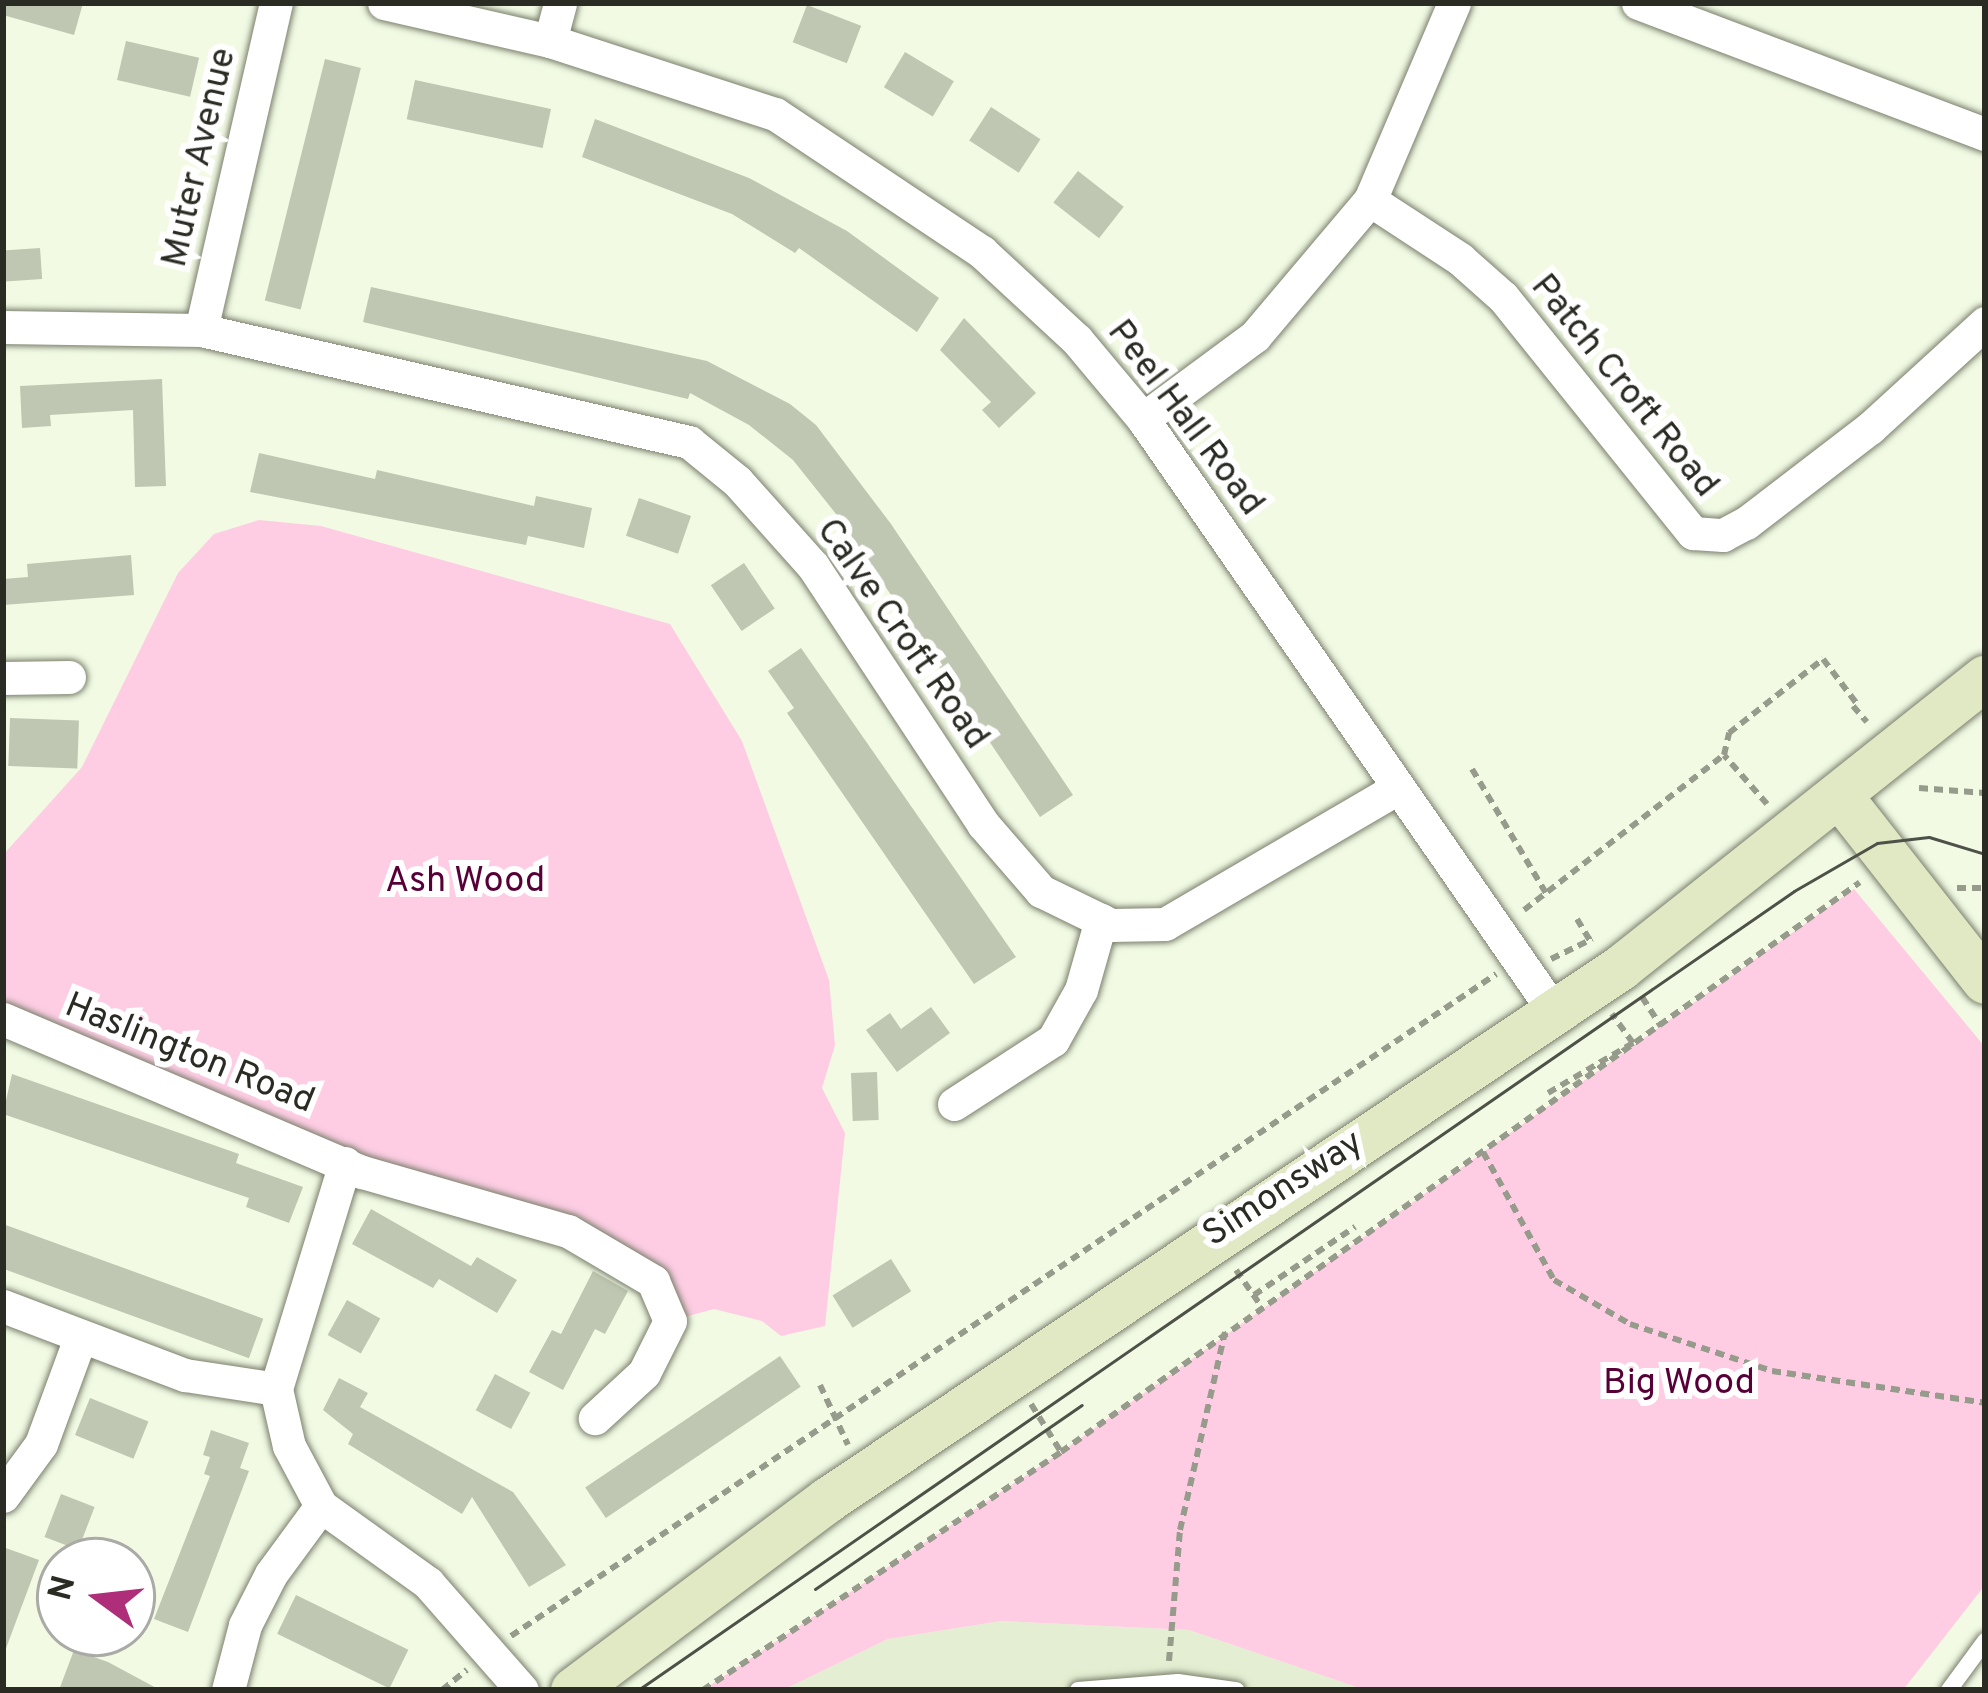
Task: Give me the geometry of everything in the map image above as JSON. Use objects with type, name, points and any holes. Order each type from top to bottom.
[{"type":"street","name":"Muter Avenue","points":[[201,330],[276,3]]},
{"type":"street","name":"Peel Hall Road","points":[[384,3],[550,41],[775,114],[982,252],[1077,340],[1144,418],[1555,1012]]},
{"type":"street","points":[[550,41],[560,3]]},
{"type":"street","points":[[1144,418],[1255,336],[1370,200],[1454,3]]},
{"type":"street","points":[[1638,3],[1985,134]]},
{"type":"street","name":"Patch Croft Road","points":[[1370,200],[1460,259],[1503,297],[1693,533],[1724,535],[1746,523],[1870,428],[1985,323]]},
{"type":"street","name":"Calve Croft Road","points":[[3,327],[201,330],[689,442],[737,481],[813,566],[983,824],[1041,891],[1101,920],[1165,924],[1398,788]]},
{"type":"street","points":[[3,678],[69,677]]},
{"type":"street","name":"Simonsway","points":[[573,1690],[863,1475],[1555,1012],[1985,677]]},
{"type":"street","points":[[1839,795],[1985,981]]},
{"type":"street","points":[[954,1104],[1054,1040],[1081,990],[1101,920]]},
{"type":"street","name":"Haslington Road","points":[[3,1019],[345,1163],[568,1231],[653,1281],[670,1322],[644,1373],[595,1418]]},
{"type":"street","points":[[345,1163],[276,1389],[289,1446],[321,1506],[428,1583],[493,1648],[523,1690]]},
{"type":"street","points":[[3,1306],[185,1375],[276,1389]]},
{"type":"street","points":[[3,1496],[41,1444],[80,1338]]},
{"type":"street","points":[[228,1690],[254,1608],[321,1506]]},
{"type":"lane","points":[[1949,1690],[1985,1641]]},
{"type":"lane","points":[[1078,1690],[1168,1683],[1236,1690]]},
{"type":"path","points":[[1524,910],[1724,755],[1729,733],[1823,659],[1869,725]]},
{"type":"path","points":[[1724,755],[1767,804]]},
{"type":"path","points":[[1472,770],[1546,893]]},
{"type":"path","points":[[1919,788],[1985,794]]},
{"type":"path","points":[[709,1688],[1061,1452],[1860,881],[1874,897]]},
{"type":"path","points":[[1963,883],[1985,888]]},
{"type":"path","points":[[442,1690],[493,1648],[1501,971]]},
{"type":"path","points":[[1548,1093],[1633,1043],[1608,1008]]},
{"type":"path","points":[[1483,1152],[1554,1280],[1630,1324],[1772,1371],[1985,1403]]},
{"type":"path","points":[[1254,1295],[1355,1227]]},
{"type":"path","points":[[1246,1284],[1261,1306]]},
{"type":"path","points":[[1168,1683],[1180,1530],[1226,1331]]},
{"type":"path","points":[[1011,1377],[1061,1452]]},
{"type":"path","points":[[820,1385],[863,1475]]},
{"type":"shaded area","points":[[1001,1621],[1189,1630],[1365,1690],[783,1690],[888,1639]]},
{"type":"green space","name":"Ash Wood","points":[[259,520],[321,526],[670,624],[742,741],[829,980],[835,1045],[822,1088],[845,1133],[825,1326],[781,1336],[762,1321],[714,1309],[670,1321],[653,1281],[3,1019],[3,855],[82,767],[178,573],[214,534]]},
{"type":"green space","name":"Big Wood","points":[[1854,889],[1985,1047],[1985,1585],[1903,1690],[1365,1690],[1189,1630],[1001,1621],[888,1639],[783,1690],[703,1690],[1061,1452]]},
{"type":"building","points":[[3,3],[83,3],[74,35],[3,15]]},
{"type":"building","points":[[807,5],[861,26],[847,63],[793,42]]},
{"type":"building","points":[[126,41],[199,58],[190,97],[117,80]]},
{"type":"building","points":[[905,52],[954,81],[933,117],[884,87]]},
{"type":"building","points":[[325,59],[361,68],[301,310],[265,301]]},
{"type":"building","points":[[415,80],[551,109],[543,148],[407,119]]},
{"type":"building","points":[[991,107],[1040,139],[1019,173],[969,141]]},
{"type":"building","points":[[595,119],[749,178],[847,231],[939,298],[917,332],[799,248],[795,253],[732,214],[582,157]]},
{"type":"building","points":[[1078,171],[1124,207],[1099,238],[1053,203]]},
{"type":"building","points":[[40,248],[42,279],[5,282],[3,251]]},
{"type":"building","points":[[371,287],[707,361],[790,404],[816,425],[891,524],[1073,795],[1040,817],[840,519],[793,460],[749,425],[690,393],[688,399],[363,322]]},
{"type":"building","points":[[964,318],[1036,393],[999,428],[982,410],[991,402],[940,350]]},
{"type":"building","points":[[162,379],[166,486],[135,487],[133,410],[50,415],[51,426],[22,428],[20,386]]},
{"type":"building","points":[[259,453],[375,479],[377,470],[534,506],[536,496],[592,508],[584,548],[528,536],[526,545],[250,492]]},
{"type":"building","points":[[639,498],[691,516],[678,554],[626,536]]},
{"type":"building","points":[[131,555],[134,595],[3,605],[3,579],[28,577],[27,564]]},
{"type":"building","points":[[744,563],[775,609],[742,631],[711,585]]},
{"type":"building","points":[[801,648],[1016,957],[974,984],[787,713],[794,708],[768,671]]},
{"type":"building","points":[[10,718],[79,720],[77,768],[8,766]]},
{"type":"building","points":[[931,1007],[950,1033],[897,1072],[866,1030],[890,1013],[901,1029]]},
{"type":"building","points":[[877,1072],[879,1120],[853,1121],[851,1073]]},
{"type":"building","points":[[12,1074],[239,1154],[236,1163],[303,1187],[289,1223],[246,1207],[249,1198],[3,1114]]},
{"type":"building","points":[[371,1209],[471,1266],[477,1257],[517,1280],[497,1313],[439,1279],[433,1288],[352,1244]]},
{"type":"building","points":[[3,1224],[263,1319],[249,1358],[3,1269]]},
{"type":"building","points":[[891,1259],[911,1291],[853,1328],[832,1296]]},
{"type":"building","points":[[593,1271],[628,1291],[605,1334],[595,1329],[563,1390],[529,1372],[552,1330],[561,1334]]},
{"type":"building","points":[[347,1300],[380,1318],[361,1353],[328,1335]]},
{"type":"building","points":[[780,1356],[801,1387],[606,1518],[585,1487]]},
{"type":"building","points":[[495,1374],[530,1393],[511,1429],[476,1410]]},
{"type":"building","points":[[339,1378],[368,1393],[360,1407],[513,1492],[566,1565],[529,1587],[472,1497],[462,1514],[348,1444],[353,1434],[323,1410]]},
{"type":"building","points":[[90,1398],[148,1422],[133,1459],[75,1435]]},
{"type":"building","points":[[211,1430],[249,1443],[240,1468],[249,1471],[188,1632],[156,1620],[156,1614],[210,1476],[204,1474],[210,1457],[203,1455]]},
{"type":"building","points":[[61,1494],[95,1507],[83,1537],[45,1537]]},
{"type":"building","points":[[3,1547],[36,1559],[36,1568],[3,1650]]},
{"type":"building","points":[[296,1595],[408,1650],[389,1688],[277,1634]]},
{"type":"building","points":[[71,1657],[94,1657],[160,1690],[59,1690]]},
{"type":"tram line","points":[[638,1690],[1794,891],[1877,843],[1929,837],[1985,854]]},
{"type":"tram line","points":[[815,1589],[1082,1405]]}]
